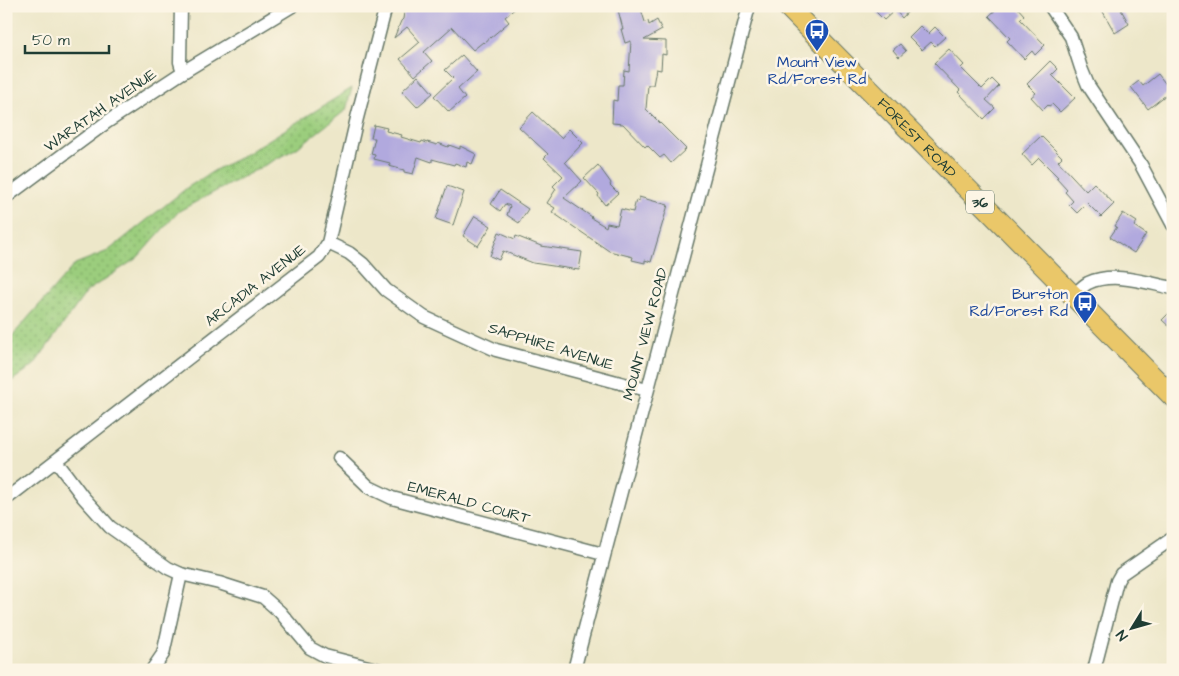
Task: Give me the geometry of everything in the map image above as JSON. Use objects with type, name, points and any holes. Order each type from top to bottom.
[{"type":"main road","name":"FOREST ROAD","points":[[787,6],[1173,398]]},
{"type":"street","points":[[181,6],[180,62],[183,72]]},
{"type":"street","name":"WARATAH AVENUE","points":[[6,197],[107,122],[183,72],[292,6]]},
{"type":"street","name":"ARCADIA AVENUE","points":[[6,499],[318,257],[328,243],[386,6]]},
{"type":"street","name":"MOUNT VIEW ROAD","points":[[574,670],[603,554],[749,6]]},
{"type":"street","points":[[1050,6],[1071,37],[1081,68],[1093,92],[1140,163],[1173,224]]},
{"type":"street","name":"SAPPHIRE AVENUE","points":[[328,243],[349,253],[363,264],[386,290],[424,317],[496,350],[647,390]]},
{"type":"street","points":[[1073,296],[1088,284],[1106,278],[1173,288]]},
{"type":"street","name":"EMERALD COURT","points":[[339,458],[369,487],[392,498],[603,554]]},
{"type":"street","points":[[56,460],[110,527],[168,568],[182,574],[263,597],[280,612],[310,648],[324,656],[380,670]]},
{"type":"street","points":[[1094,670],[1121,574],[1173,538]]},
{"type":"street","points":[[152,670],[162,654],[182,574]]},
{"type":"green space","points":[[352,88],[346,110],[297,148],[179,211],[137,258],[87,291],[34,365],[6,385],[6,343],[75,264],[108,251],[188,187],[241,157]]},
{"type":"building","points":[[405,6],[518,6],[505,17],[509,22],[473,50],[452,27],[424,52],[432,61],[415,76],[400,59],[420,42],[407,27],[394,38],[403,19]]},
{"type":"building","points":[[617,6],[640,6],[645,22],[648,21],[649,25],[657,20],[662,30],[644,40],[666,41],[666,55],[662,54],[661,70],[656,69],[653,85],[648,85],[646,109],[686,149],[671,163],[664,155],[660,158],[647,145],[645,147],[623,124],[612,123],[613,100],[617,101],[618,85],[623,85],[624,70],[629,71],[631,41],[625,43]]},
{"type":"building","points":[[883,6],[913,6],[902,18],[895,10],[884,20],[876,12]]},
{"type":"building","points":[[1000,6],[1016,6],[1024,15],[1020,19],[1045,45],[1035,55],[1032,51],[1024,59],[1007,41],[1010,38],[989,16]]},
{"type":"building","points":[[1108,6],[1119,6],[1129,24],[1115,33],[1102,10]]},
{"type":"building","points":[[920,26],[928,34],[935,27],[945,37],[935,46],[931,42],[922,50],[909,37]]},
{"type":"building","points":[[900,44],[906,51],[899,57],[893,50]]},
{"type":"building","points":[[949,49],[964,65],[961,68],[982,89],[992,79],[999,86],[986,100],[995,108],[984,119],[934,63]]},
{"type":"building","points":[[462,55],[477,72],[458,89],[465,98],[449,112],[434,96],[453,78],[445,70]]},
{"type":"building","points":[[1050,61],[1058,69],[1052,75],[1075,98],[1060,112],[1052,104],[1043,110],[1031,97],[1036,93],[1027,84]]},
{"type":"building","points":[[1158,74],[1171,91],[1148,109],[1131,87],[1139,81],[1143,86]]},
{"type":"building","points":[[418,76],[433,93],[417,107],[402,91]]},
{"type":"building","points":[[533,112],[561,138],[569,129],[583,143],[565,162],[582,181],[564,198],[591,218],[606,227],[607,223],[617,225],[621,209],[633,212],[636,200],[639,201],[639,197],[668,205],[651,262],[645,260],[645,263],[632,260],[633,257],[609,251],[552,212],[555,208],[547,203],[556,189],[553,186],[563,176],[544,158],[548,154],[519,127]]},
{"type":"building","points":[[374,125],[387,128],[386,131],[421,143],[422,141],[437,145],[438,143],[460,149],[460,146],[476,154],[472,164],[467,162],[466,167],[432,159],[432,162],[418,157],[413,174],[404,172],[404,170],[389,166],[390,163],[374,159],[375,155],[371,154],[375,138],[371,138]]},
{"type":"building","points":[[1041,136],[1062,157],[1058,161],[1086,191],[1094,183],[1114,204],[1101,217],[1087,203],[1077,213],[1069,205],[1073,201],[1065,192],[1067,190],[1056,178],[1058,177],[1039,158],[1032,165],[1022,154]]},
{"type":"building","points":[[598,165],[611,183],[610,185],[618,193],[605,205],[598,196],[599,194],[584,178]]},
{"type":"building","points":[[447,186],[464,192],[453,225],[436,219]]},
{"type":"building","points":[[500,190],[528,209],[519,223],[507,215],[510,206],[505,204],[500,211],[491,204]]},
{"type":"building","points":[[1123,213],[1137,222],[1134,226],[1146,234],[1134,253],[1110,237]]},
{"type":"building","points":[[475,216],[491,226],[478,246],[463,236]]},
{"type":"building","points":[[499,232],[515,239],[516,236],[541,246],[582,252],[579,270],[533,263],[503,251],[499,260],[490,256]]},
{"type":"building","points":[[1173,309],[1173,330],[1162,320]]},
{"type":"place","name":"Mount View Rd/Forest Rd","points":[[817,52]]},
{"type":"place","name":"Burston Rd/Forest Rd","points":[[1085,324]]}]
